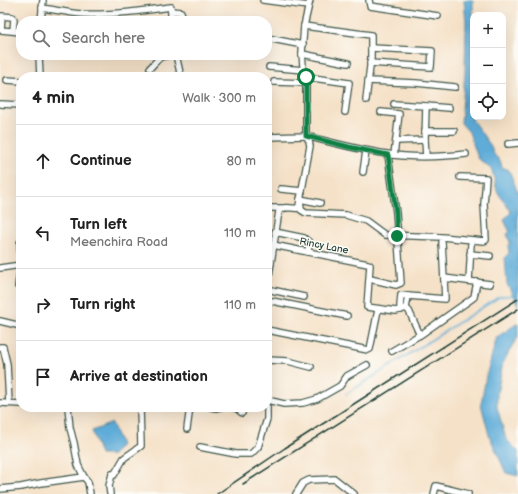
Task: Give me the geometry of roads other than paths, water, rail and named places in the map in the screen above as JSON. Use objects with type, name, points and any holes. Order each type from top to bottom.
[{"type":"street","points":[[42,16],[43,0]]},
{"type":"street","points":[[263,0],[308,6]]},
{"type":"street","points":[[272,208],[298,208],[302,191],[310,146],[306,136],[306,80],[302,54],[304,26],[310,0]]},
{"type":"street","points":[[369,0],[370,6],[438,16]]},
{"type":"street","points":[[42,8],[82,14],[97,14],[141,11],[170,7],[171,16]]},
{"type":"street","points":[[171,12],[181,12],[182,16]]},
{"type":"street","points":[[304,26],[371,35],[366,100]]},
{"type":"street","points":[[272,39],[303,45]]},
{"type":"street","points":[[370,63],[431,67],[432,51],[371,48]]},
{"type":"street","points":[[302,54],[348,63]]},
{"type":"street","points":[[39,60],[40,72]]},
{"type":"street","points":[[150,68],[157,60]]},
{"type":"street","points":[[177,60],[180,72]]},
{"type":"street","points":[[269,67],[304,70]]},
{"type":"street","points":[[7,80],[16,81]]},
{"type":"street","points":[[274,82],[306,80],[349,83],[345,112]]},
{"type":"street","points":[[368,81],[455,87]]},
{"type":"street","points":[[0,104],[16,104]]},
{"type":"street","points":[[394,104],[449,108]]},
{"type":"street","points":[[426,106],[426,156]]},
{"type":"street","points":[[381,112],[399,114],[396,141],[391,155],[401,283],[396,285],[370,279],[367,307],[378,310],[396,311],[404,309],[409,311],[420,336]]},
{"type":"street","points":[[425,131],[454,131]]},
{"type":"street","points":[[272,137],[306,136],[366,151],[391,155],[426,156],[466,154]]},
{"type":"street","points":[[396,141],[425,140]]},
{"type":"street","points":[[508,144],[518,143]]},
{"type":"street","points":[[363,172],[366,151]]},
{"type":"street","points":[[300,199],[301,210],[306,213],[346,215],[366,221],[385,236],[442,237],[484,241],[486,240],[484,204],[486,178],[460,177]]},
{"type":"street","points":[[281,189],[302,191]]},
{"type":"street","points":[[300,199],[320,203]]},
{"type":"street","points":[[272,249],[279,211],[282,208]]},
{"type":"street","points":[[275,232],[304,238],[309,242],[308,252]]},
{"type":"street","points":[[404,309],[408,296],[445,299],[442,242]]},
{"type":"street","points":[[469,281],[471,244]]},
{"type":"street","name":"Rincy Lane","points":[[273,245],[370,265],[370,279]]},
{"type":"street","points":[[470,254],[490,256]]},
{"type":"street","points":[[0,268],[16,266]]},
{"type":"street","points":[[444,278],[490,284]]},
{"type":"street","points":[[392,352],[420,336],[470,300],[474,296],[477,282]]},
{"type":"street","points":[[272,289],[304,297]]},
{"type":"street","points":[[272,301],[348,316]]},
{"type":"street","points":[[272,331],[368,350],[370,349],[378,310]]},
{"type":"street","points":[[0,321],[16,325]]},
{"type":"street","points":[[0,347],[4,347],[7,364],[9,403]]},
{"type":"street","points":[[272,360],[288,361],[311,367]]},
{"type":"street","points":[[272,401],[284,404],[303,403],[317,399],[340,386],[347,376],[367,365]]},
{"type":"street","points":[[0,403],[16,404]]},
{"type":"street","points":[[68,412],[70,428],[78,465],[88,482],[90,494]]},
{"type":"street","points":[[110,494],[109,486],[113,474],[124,458],[141,446],[140,412]]},
{"type":"street","points":[[187,429],[189,412]]},
{"type":"street","points":[[200,447],[236,454],[251,454],[258,447],[267,420],[267,412]]},
{"type":"street","points":[[0,489],[84,477]]},
{"type":"street","points":[[296,494],[303,483],[309,480],[336,479],[354,494]]},
{"type":"street","points":[[434,494],[436,486],[468,494]]},
{"type":"water","points":[[464,0],[473,0],[473,12],[470,12],[470,120],[473,120],[491,146],[493,153],[500,160],[502,167],[509,170],[518,193],[518,305],[507,284],[505,257],[509,253],[508,246],[510,243],[507,234],[510,232],[504,220],[511,212],[497,191],[492,170],[478,158],[469,132],[461,123],[465,72],[466,22]]},
{"type":"water","points":[[518,323],[518,337],[503,363],[497,393],[497,407],[506,439],[518,451],[518,476],[506,473],[489,435],[481,404],[486,376],[497,337]]},
{"type":"water","points":[[112,423],[121,445],[113,455],[100,455],[92,431]]},
{"type":"waterway","points":[[346,394],[499,297],[513,295]]},
{"type":"railway","points":[[217,494],[285,448],[518,299]]},
{"type":"railway","points":[[243,484],[518,309]]}]
